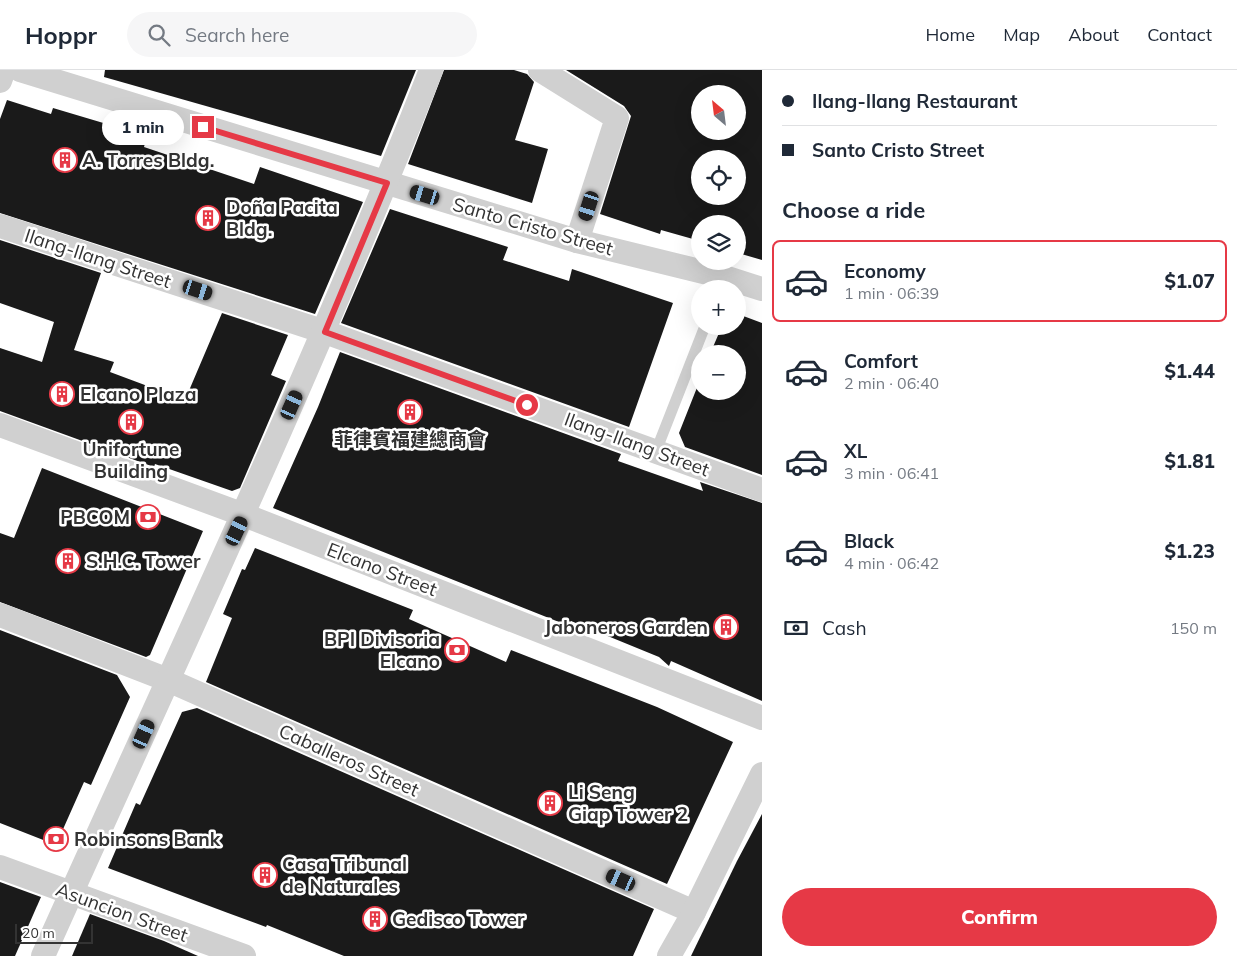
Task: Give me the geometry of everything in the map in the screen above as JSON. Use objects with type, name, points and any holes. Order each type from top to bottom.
[{"type":"street","points":[[0,81],[4,70]]},
{"type":"street","name":"Santo Cristo Street","points":[[20,70],[577,241],[712,280]]},
{"type":"street","points":[[42,956],[244,515],[325,332],[387,183],[431,70]]},
{"type":"street","points":[[540,70],[617,118],[577,241]]},
{"type":"street","name":"Ilang-Ilang Street","points":[[0,226],[325,332],[762,490]]},
{"type":"street","name":"Santo Cristo Street","points":[[746,287],[762,289]]},
{"type":"street","name":"Elcano Street","points":[[0,425],[244,515],[762,718]]},
{"type":"street","name":"Caballeros Street","points":[[0,615],[168,680],[694,912]]},
{"type":"street","points":[[669,956],[694,912],[762,774]]},
{"type":"street","name":"Asuncion Street","points":[[0,867],[244,956]]},
{"type":"lane","points":[[656,451],[701,335]]},
{"type":"building","points":[[105,70],[416,70],[381,156],[104,77]]},
{"type":"building","points":[[444,70],[514,70],[527,74],[534,82],[515,140],[548,149],[532,203],[408,164]]},
{"type":"building","points":[[566,70],[762,70],[762,260],[746,255],[746,215],[691,215],[691,238],[661,230],[660,234],[600,214],[631,116],[624,106]]},
{"type":"building","points":[[7,100],[51,114],[53,108],[147,136],[144,147],[254,184],[260,167],[363,202],[315,314],[0,213],[0,119]]},
{"type":"building","points":[[390,209],[508,247],[503,260],[569,281],[572,269],[673,303],[629,427],[341,323]]},
{"type":"building","points":[[0,240],[101,273],[74,350],[114,362],[110,372],[185,400],[222,313],[288,335],[271,375],[286,381],[240,488],[232,491],[155,464],[154,467],[0,411],[0,348],[42,362],[54,322],[0,303]]},
{"type":"building","points":[[746,317],[762,323],[762,475],[685,447],[679,433],[692,400],[746,400],[746,345],[714,345],[718,335],[746,335]]},
{"type":"building","points":[[340,352],[621,454],[618,461],[703,491],[700,482],[762,503],[762,701],[671,661],[669,666],[659,657],[571,621],[569,626],[273,508]]},
{"type":"building","name":"S.H.C. Tower","points":[[42,468],[203,531],[150,655],[146,657],[0,602],[0,533],[14,538]]},
{"type":"building","points":[[255,548],[413,610],[409,619],[506,662],[511,650],[657,707],[733,742],[667,884],[206,682],[232,618],[223,614],[242,569],[245,570]]},
{"type":"building","points":[[0,630],[117,675],[130,697],[91,785],[84,782],[56,845],[0,823]]},
{"type":"building","points":[[197,708],[654,909],[633,956],[344,956],[267,925],[266,927],[108,868],[136,803],[140,805],[182,712]]},
{"type":"building","points":[[762,814],[762,956],[691,956],[737,861]]},
{"type":"building","points":[[0,882],[41,897],[15,956],[0,956]]},
{"type":"building","points":[[90,914],[164,941],[198,956],[72,956]]},
{"type":"place","name":"A. Torres Bldg.","points":[[65,160]]},
{"type":"place","name":"Doña Pacita Bldg.","points":[[208,218]]},
{"type":"place","name":"Elcano Plaza","points":[[62,394]]},
{"type":"place","name":"菲律賓福建總商會","points":[[410,412]]},
{"type":"place","name":"Unifortune Building","points":[[131,422]]},
{"type":"place","name":"PBCOM","points":[[148,517]]},
{"type":"place","name":"S.H.C. Tower","points":[[68,561]]},
{"type":"place","name":"Jaboneros Garden","points":[[726,627]]},
{"type":"place","name":"BPI Divisoria Elcano","points":[[457,650]]},
{"type":"place","name":"Li Seng Giap Tower 2","points":[[550,803]]},
{"type":"place","name":"Robinsons Bank","points":[[56,839]]},
{"type":"place","name":"Casa Tribunal de Naturales","points":[[265,875]]},
{"type":"place","name":"Gedisco Tower","points":[[375,919]]},
{"type":"route","points":[[203,127],[387,183],[325,332],[527,405]]}]
